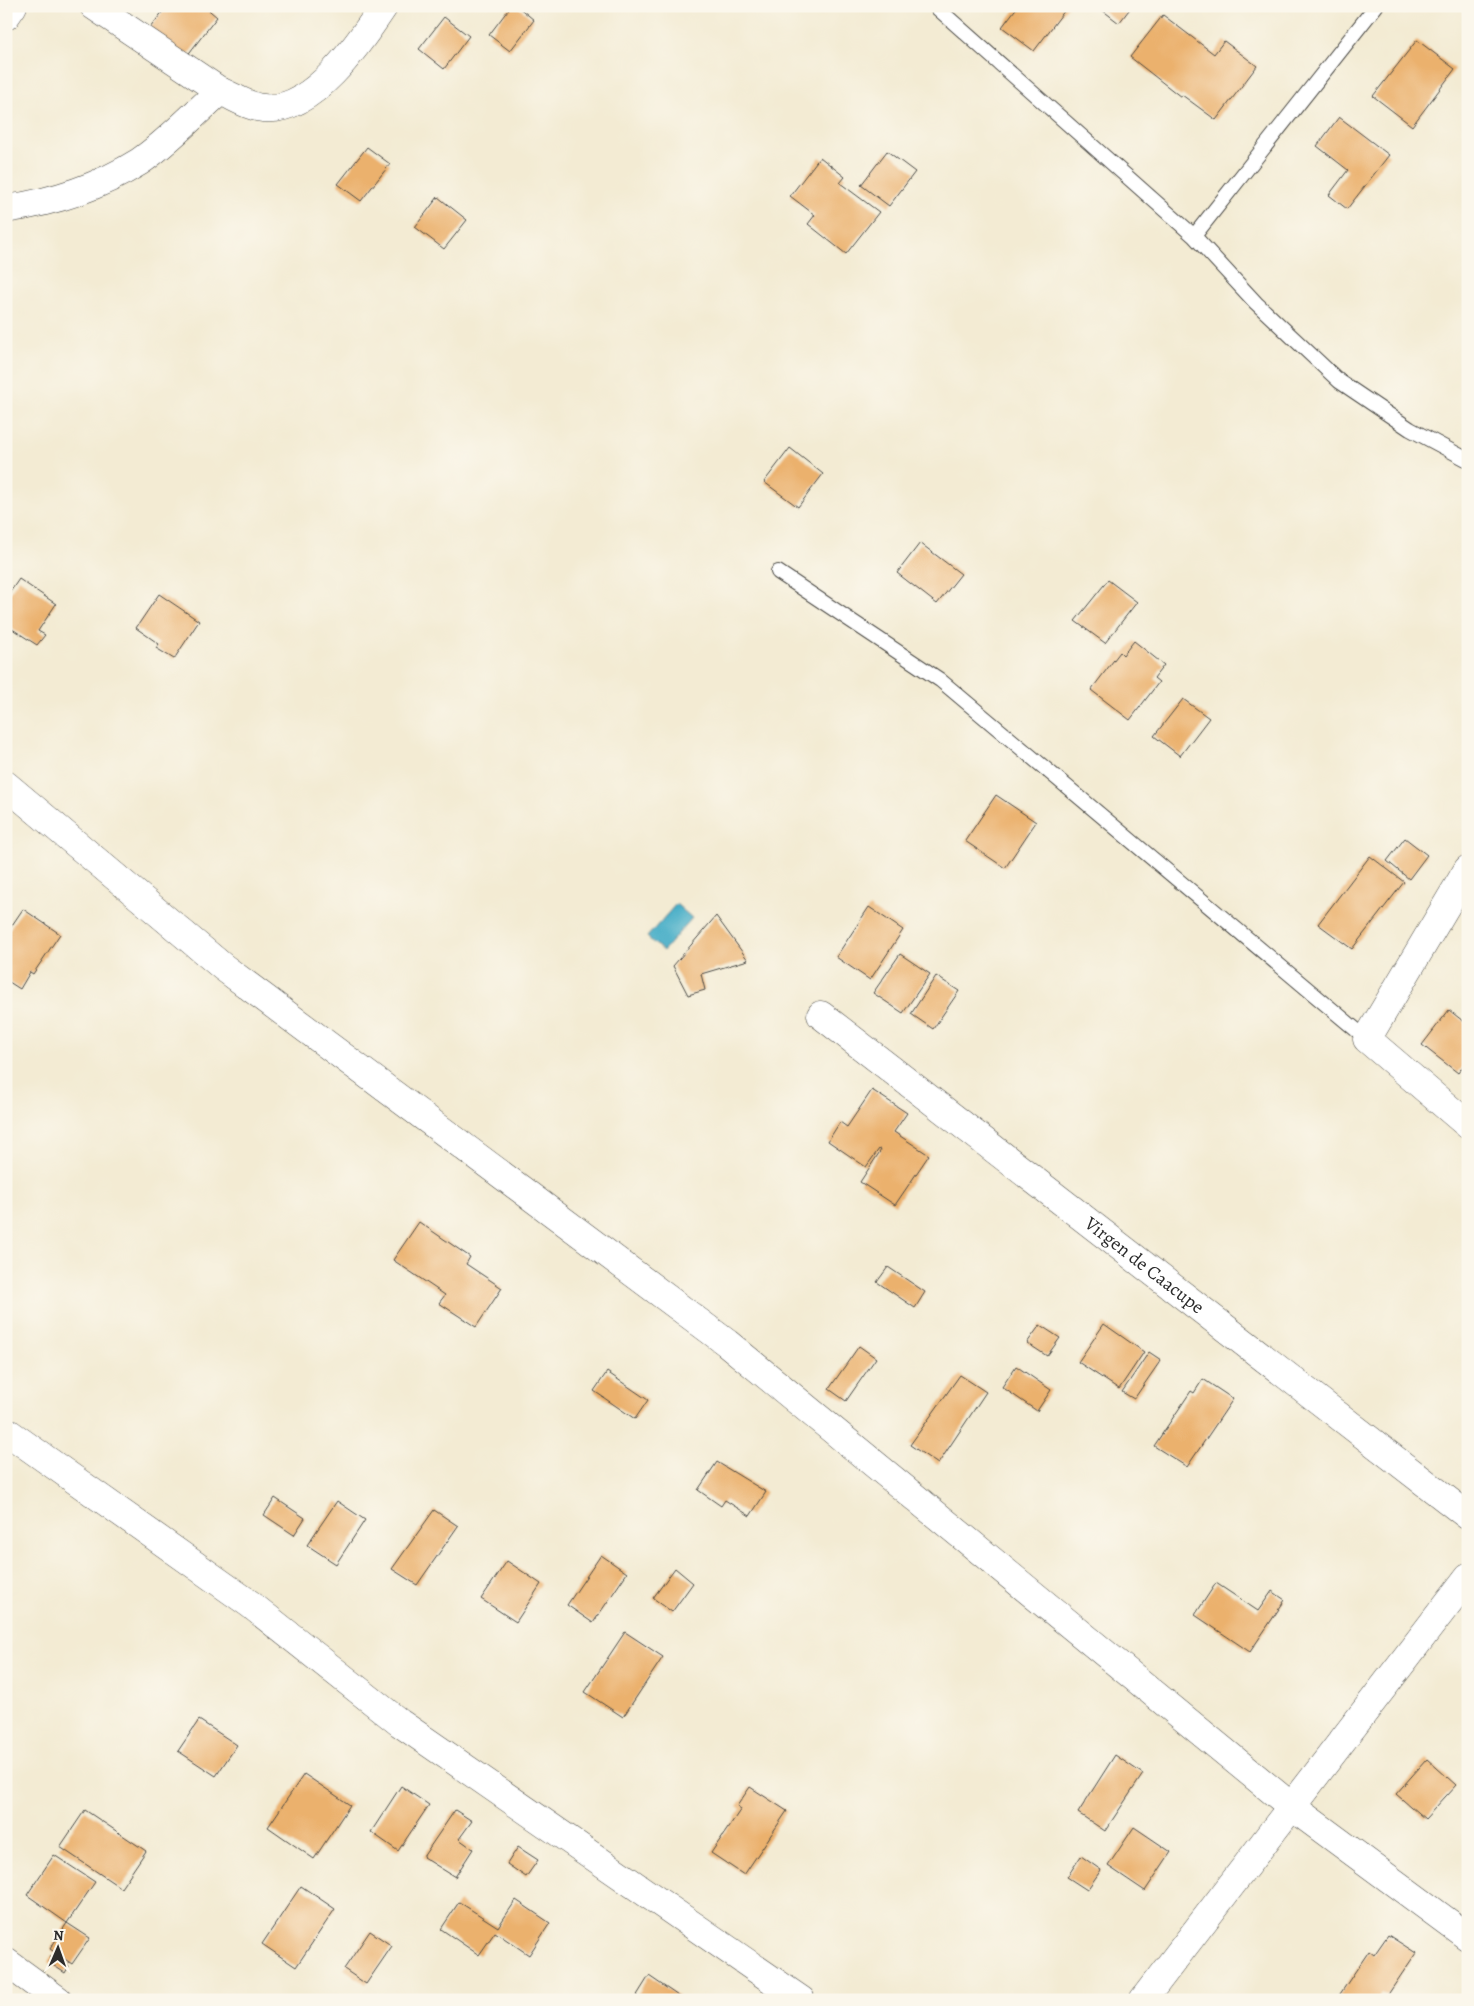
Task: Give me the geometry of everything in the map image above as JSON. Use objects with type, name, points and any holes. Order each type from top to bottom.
[{"type":"street","points":[[6,16],[13,6]]},
{"type":"street","points":[[94,6],[220,91],[261,108],[279,108],[296,102],[312,91],[344,60],[384,6]]},
{"type":"street","points":[[6,209],[80,191],[111,178],[141,161],[220,91]]},
{"type":"street","points":[[6,785],[223,967],[727,1343],[1292,1806],[1468,1937]]},
{"type":"street","points":[[1468,869],[1367,1039],[1468,1125]]},
{"type":"street","name":"Virgen de Caacupe","points":[[821,1015],[1464,1504]]},
{"type":"street","points":[[6,1431],[250,1604],[400,1723],[801,2000]]},
{"type":"street","points":[[1143,2000],[1468,1577]]},
{"type":"street","points":[[6,1962],[58,2000]]},
{"type":"lane","points":[[935,6],[1194,236],[1256,303],[1339,381],[1410,429],[1468,460]]},
{"type":"lane","points":[[1194,236],[1376,6]]},
{"type":"lane","points":[[778,572],[940,680],[1367,1039]]},
{"type":"water","points":[[676,904],[692,918],[663,951],[647,937]]},
{"type":"building","points":[[167,6],[204,6],[217,17],[183,61],[146,33]]},
{"type":"building","points":[[511,6],[517,6],[534,20],[510,51],[489,35]]},
{"type":"building","points":[[1018,6],[1068,6],[1034,51],[1002,27]]},
{"type":"building","points":[[1097,6],[1132,6],[1119,23]]},
{"type":"building","points":[[1163,15],[1214,54],[1224,41],[1257,66],[1216,120],[1182,95],[1181,97],[1130,57]]},
{"type":"building","points":[[444,17],[469,36],[444,69],[419,49]]},
{"type":"building","points":[[1417,40],[1455,69],[1412,126],[1373,96]]},
{"type":"building","points":[[1339,117],[1389,155],[1347,209],[1329,195],[1348,170],[1317,146]]},
{"type":"building","points":[[367,147],[390,164],[361,201],[338,184]]},
{"type":"building","points":[[887,151],[915,172],[889,206],[861,185]]},
{"type":"building","points":[[820,157],[845,177],[840,183],[879,212],[846,254],[808,224],[815,215],[790,196]]},
{"type":"building","points":[[438,197],[467,220],[444,249],[415,227]]},
{"type":"building","points":[[790,448],[823,474],[798,507],[764,482]]},
{"type":"building","points":[[920,543],[961,574],[937,604],[897,573]]},
{"type":"building","points":[[19,579],[56,604],[38,631],[45,635],[37,645],[6,625],[6,598]]},
{"type":"building","points":[[1108,580],[1137,602],[1105,643],[1075,621]]},
{"type":"building","points":[[159,594],[199,621],[174,659],[156,648],[159,644],[136,628]]},
{"type":"building","points":[[1134,641],[1164,665],[1154,678],[1159,682],[1130,720],[1091,690],[1120,652],[1123,655]]},
{"type":"building","points":[[1183,699],[1209,718],[1180,756],[1154,736]]},
{"type":"building","points":[[996,795],[1036,822],[1005,868],[965,841]]},
{"type":"building","points":[[1405,838],[1427,855],[1409,879],[1387,861]]},
{"type":"building","points":[[1370,856],[1404,882],[1352,949],[1318,924]]},
{"type":"building","points":[[869,907],[903,930],[870,980],[836,957]]},
{"type":"building","points":[[23,909],[60,934],[33,974],[30,972],[20,989],[6,980],[6,934]]},
{"type":"building","points":[[716,916],[748,960],[701,974],[705,990],[688,995],[673,966]]},
{"type":"building","points":[[900,954],[930,974],[903,1013],[873,993]]},
{"type":"building","points":[[936,976],[959,991],[933,1029],[911,1014]]},
{"type":"building","points":[[1449,1010],[1468,1025],[1468,1060],[1458,1073],[1422,1045]]},
{"type":"building","points":[[872,1090],[907,1113],[894,1132],[929,1155],[895,1205],[860,1182],[881,1150],[879,1149],[866,1167],[828,1141],[840,1122],[847,1127]]},
{"type":"building","points":[[419,1222],[470,1257],[466,1264],[502,1288],[476,1327],[439,1303],[445,1295],[393,1260]]},
{"type":"building","points":[[888,1267],[925,1292],[915,1308],[877,1282]]},
{"type":"building","points":[[1104,1324],[1144,1352],[1119,1389],[1078,1362]]},
{"type":"building","points":[[1040,1325],[1060,1338],[1047,1356],[1027,1343]]},
{"type":"building","points":[[859,1346],[876,1358],[846,1401],[829,1389]]},
{"type":"building","points":[[1149,1352],[1161,1360],[1134,1399],[1122,1392]]},
{"type":"building","points":[[1016,1366],[1051,1390],[1037,1411],[1002,1387]]},
{"type":"building","points":[[607,1372],[648,1400],[635,1419],[594,1391]]},
{"type":"building","points":[[960,1375],[986,1392],[938,1464],[910,1445]]},
{"type":"building","points":[[1203,1379],[1233,1399],[1187,1467],[1154,1446],[1191,1391],[1194,1393]]},
{"type":"building","points":[[717,1462],[766,1492],[750,1516],[725,1500],[721,1506],[698,1490]]},
{"type":"building","points":[[275,1498],[305,1518],[294,1535],[264,1515]]},
{"type":"building","points":[[337,1501],[365,1520],[336,1564],[307,1545]]},
{"type":"building","points":[[434,1510],[458,1526],[417,1585],[392,1569]]},
{"type":"building","points":[[601,1555],[627,1573],[593,1623],[567,1605]]},
{"type":"building","points":[[507,1561],[541,1584],[516,1622],[481,1599]]},
{"type":"building","points":[[675,1568],[693,1583],[672,1612],[653,1598]]},
{"type":"building","points":[[1216,1583],[1258,1611],[1272,1591],[1285,1600],[1250,1652],[1195,1615]]},
{"type":"building","points":[[625,1632],[663,1657],[623,1717],[585,1692]]},
{"type":"building","points":[[199,1720],[237,1745],[216,1776],[178,1751]]},
{"type":"building","points":[[1115,1755],[1143,1774],[1105,1831],[1078,1813]]},
{"type":"building","points":[[1427,1759],[1456,1785],[1425,1819],[1396,1794]]},
{"type":"building","points":[[304,1774],[350,1805],[314,1859],[268,1827]]},
{"type":"building","points":[[401,1786],[429,1805],[398,1851],[371,1832]]},
{"type":"building","points":[[750,1787],[787,1811],[744,1875],[711,1853],[741,1809],[737,1806]]},
{"type":"building","points":[[85,1810],[146,1851],[121,1888],[60,1847]]},
{"type":"building","points":[[455,1810],[472,1821],[459,1839],[473,1849],[455,1877],[423,1857]]},
{"type":"building","points":[[1134,1827],[1171,1852],[1145,1891],[1108,1866]]},
{"type":"building","points":[[518,1847],[538,1860],[526,1877],[507,1864]]},
{"type":"building","points":[[54,1855],[95,1882],[67,1923],[27,1895]]},
{"type":"building","points":[[1081,1856],[1101,1870],[1087,1890],[1067,1877]]},
{"type":"building","points":[[301,1886],[335,1909],[296,1967],[262,1944]]},
{"type":"building","points":[[516,1900],[550,1923],[529,1955],[495,1932],[479,1955],[441,1929],[459,1902],[498,1927]]},
{"type":"building","points":[[67,1923],[90,1938],[72,1964],[50,1949]]},
{"type":"building","points":[[370,1931],[392,1946],[366,1984],[344,1969]]},
{"type":"building","points":[[1388,1935],[1416,1953],[1387,1996],[1382,1994],[1378,2000],[1336,2000],[1369,1951],[1374,1955]]},
{"type":"building","points":[[52,1955],[69,1966],[65,1973],[48,1962]]},
{"type":"building","points":[[649,1976],[684,2000],[634,2000]]}]
